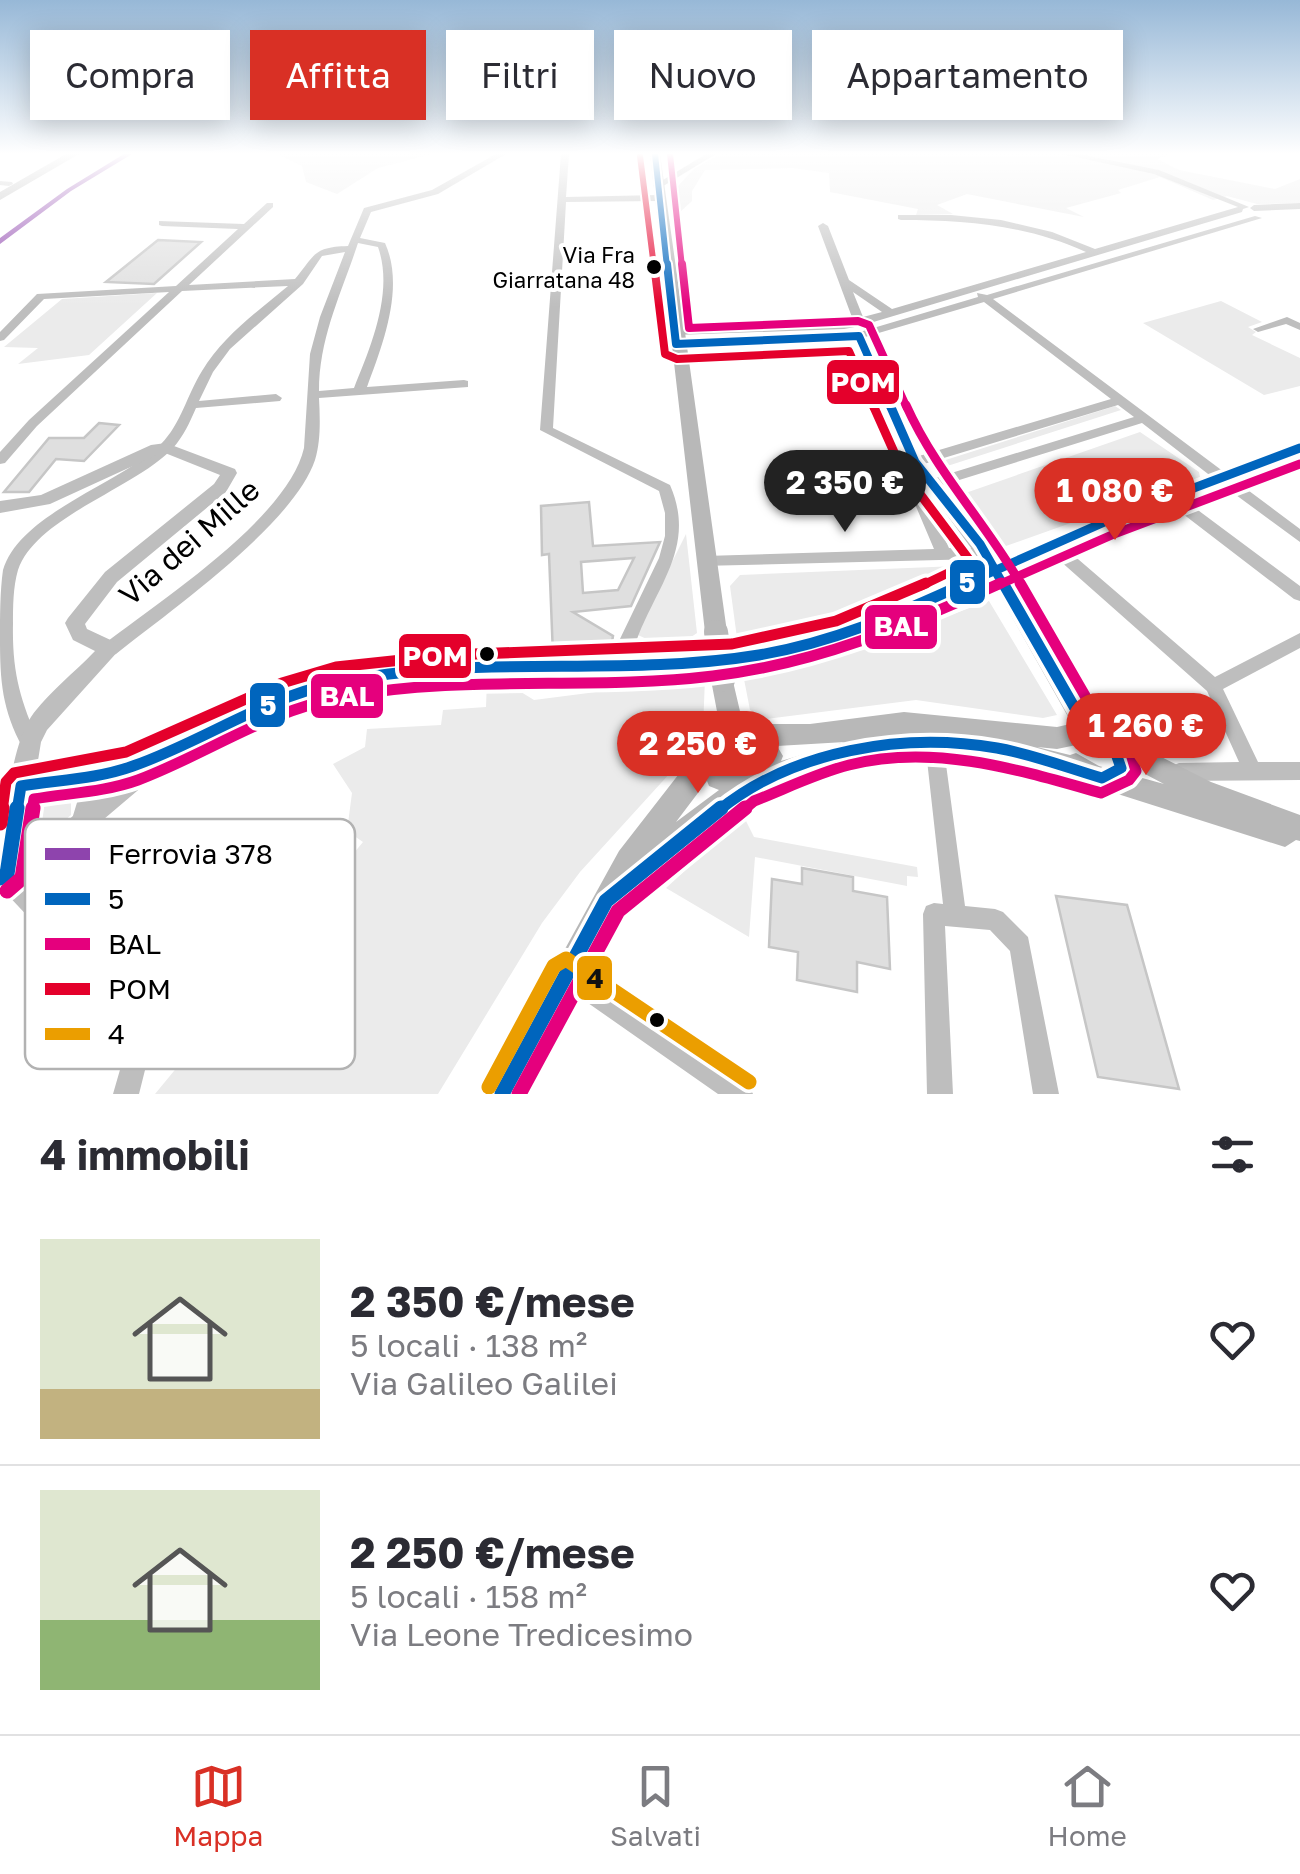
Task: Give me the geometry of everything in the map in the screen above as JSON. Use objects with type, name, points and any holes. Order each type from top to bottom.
[{"type":"main road","points":[[660,205],[723,680],[742,734],[770,756],[754,785]]},
{"type":"main road","points":[[502,1094],[630,861],[721,738],[742,734],[810,734],[904,723],[1079,734],[1114,745],[1204,792],[1300,828]]},
{"type":"main road","points":[[1079,734],[1067,750],[1093,774]]},
{"type":"main road","points":[[606,901],[754,785],[845,750],[934,742],[996,748],[1300,836]]},
{"type":"main road","points":[[1093,774],[1120,768],[1114,745]]},
{"type":"main road","points":[[712,752],[718,777],[754,785]]},
{"type":"street","points":[[0,460],[270,205]]},
{"type":"street","name":"Via dei Mille","points":[[30,742],[39,723],[110,648],[218,560],[292,492],[308,463],[321,330],[354,245],[372,206],[376,205]]},
{"type":"street","points":[[561,205],[546,430],[664,488],[675,514],[675,542],[624,640],[619,668]]},
{"type":"street","points":[[1238,205],[1253,211]]},
{"type":"street","points":[[859,329],[892,313],[1096,253],[1253,211],[1300,209]]},
{"type":"street","points":[[676,338],[859,329],[986,298],[1253,211]]},
{"type":"street","points":[[901,217],[976,217],[1051,232],[1096,253]]},
{"type":"street","points":[[162,223],[246,227]]},
{"type":"street","points":[[824,226],[847,283],[892,313]]},
{"type":"street","points":[[25,899],[4,876],[30,742],[14,721],[0,628],[2,592],[12,565],[49,525],[166,448],[218,357],[299,282],[323,252],[354,245],[382,245],[391,280],[382,306],[378,346],[360,392]]},
{"type":"street","points":[[0,338],[41,296],[299,282]]},
{"type":"street","points":[[847,283],[844,289],[859,329],[915,462],[935,483],[990,561],[1079,734]]},
{"type":"street","points":[[973,289],[1300,538]]},
{"type":"street","points":[[1258,329],[1287,320],[1300,327]]},
{"type":"street","points":[[314,395],[464,384]]},
{"type":"street","points":[[192,405],[276,398]]},
{"type":"street","points":[[915,462],[1122,400]]},
{"type":"street","points":[[935,483],[1146,418]]},
{"type":"street","points":[[0,507],[44,500],[166,448],[222,468],[229,477],[111,576],[78,616],[77,631],[110,648]]},
{"type":"street","points":[[21,786],[76,780],[162,755],[216,726],[338,682],[463,668],[619,668],[757,654],[817,642],[872,625],[990,561],[1051,544],[1300,448]]},
{"type":"street","points":[[915,462],[916,490],[944,555]]},
{"type":"street","points":[[1171,498],[1300,595]]},
{"type":"street","points":[[1051,544],[1213,686],[1252,771]]},
{"type":"street","points":[[705,562],[944,555],[990,561]]},
{"type":"street","points":[[1213,686],[1300,640]]},
{"type":"street","points":[[934,742],[955,916]]},
{"type":"street","points":[[86,819],[162,755]]},
{"type":"street","points":[[1150,764],[1199,775],[1300,771]]},
{"type":"street","points":[[76,780],[86,784],[90,803],[81,819]]},
{"type":"street","points":[[940,1094],[934,914],[995,920],[1020,944],[1046,1094]]},
{"type":"street","points":[[566,974],[740,1094]]},
{"type":"street","points":[[126,1094],[133,1069]]},
{"type":"shaded area","points":[[898,205],[937,205],[953,214],[916,215],[918,209]]},
{"type":"shaded area","points":[[1023,205],[1077,205],[1066,208],[1084,217]]},
{"type":"shaded area","points":[[157,293],[89,355],[18,364],[38,348],[4,347],[62,299]]},
{"type":"shaded area","points":[[1221,301],[1262,322],[1248,327],[1256,332],[1252,335],[1300,358],[1300,386],[1264,395],[1143,323]]},
{"type":"shaded area","points":[[1115,406],[1121,410],[938,469],[933,464]]},
{"type":"shaded area","points":[[1140,432],[1199,472],[1200,477],[1006,546],[995,544],[954,497]]},
{"type":"shaded area","points":[[686,534],[697,633],[674,642],[644,638],[636,634]]},
{"type":"shaded area","points":[[957,566],[961,570],[828,621],[737,638],[730,586],[740,575]]},
{"type":"shaded area","points":[[989,601],[1057,715],[1043,718],[916,700],[766,719],[750,710],[743,674],[822,661]]},
{"type":"shaded area","points":[[498,678],[534,700],[705,678],[703,729],[681,761],[580,872],[542,923],[438,1094],[155,1094],[176,1069],[355,1069],[355,852],[363,842],[355,836],[355,819],[349,819],[352,793],[333,764],[365,747],[367,729],[441,725],[443,710],[486,707],[487,680]]},
{"type":"shaded area","points":[[56,792],[71,796],[71,815],[66,819],[33,819],[36,802]]},
{"type":"shaded area","points":[[744,817],[754,837],[917,867],[918,877],[907,876],[907,886],[755,857],[749,937],[666,888]]},
{"type":"building","points":[[158,240],[201,242],[154,284],[106,282]]},
{"type":"building","points":[[99,423],[119,425],[84,461],[56,459],[29,492],[4,492],[49,438],[84,438]]},
{"type":"building","points":[[589,502],[593,546],[660,542],[631,606],[573,612],[613,636],[611,648],[553,655],[549,554],[542,555],[541,506]],"holes":[[[634,558],[618,590],[583,593],[581,562]]]},
{"type":"building","points":[[802,868],[853,877],[853,891],[887,897],[890,969],[857,962],[857,992],[797,980],[798,952],[769,947],[772,879],[802,884]]},
{"type":"building","points":[[1056,896],[1127,905],[1179,1089],[1098,1077]]},
{"type":"rail line","name":"378","points":[[0,242],[49,205]]},
{"type":"transit line","name":"POM","points":[[0,823],[6,782],[14,773],[99,759],[153,743],[308,673],[392,659],[449,655],[619,652],[732,644],[836,621],[971,562],[902,470],[849,351],[677,359],[665,354],[646,205]]},
{"type":"transit line","name":"5","points":[[502,1094],[606,901],[746,788],[845,750],[899,743],[997,748],[1102,778],[1121,768],[1113,745],[1088,731],[980,544],[915,462],[859,336],[676,344],[661,205]]},
{"type":"transit line","name":"BAL","points":[[519,1094],[618,911],[754,801],[849,765],[900,758],[995,763],[1101,793],[1129,780],[1136,771],[1126,737],[1099,720],[993,536],[928,454],[869,325],[858,321],[689,328],[676,205]]},
{"type":"transit line","name":"5","points":[[0,878],[7,874],[21,786],[133,766],[308,690],[387,674],[440,669],[705,661],[795,647],[869,625],[1077,533],[1300,448]]},
{"type":"transit line","name":"BAL","points":[[31,819],[34,799],[126,784],[263,722],[341,697],[446,685],[711,677],[802,660],[911,623],[1114,534],[1300,464]]},
{"type":"transit line","name":"BAL","points":[[7,891],[22,878],[25,858]]},
{"type":"transit line","name":"4","points":[[489,1087],[554,966],[566,959],[749,1082]]},
{"type":"place","name":"Via Fra Giarratana 48","points":[[654,267]]}]
